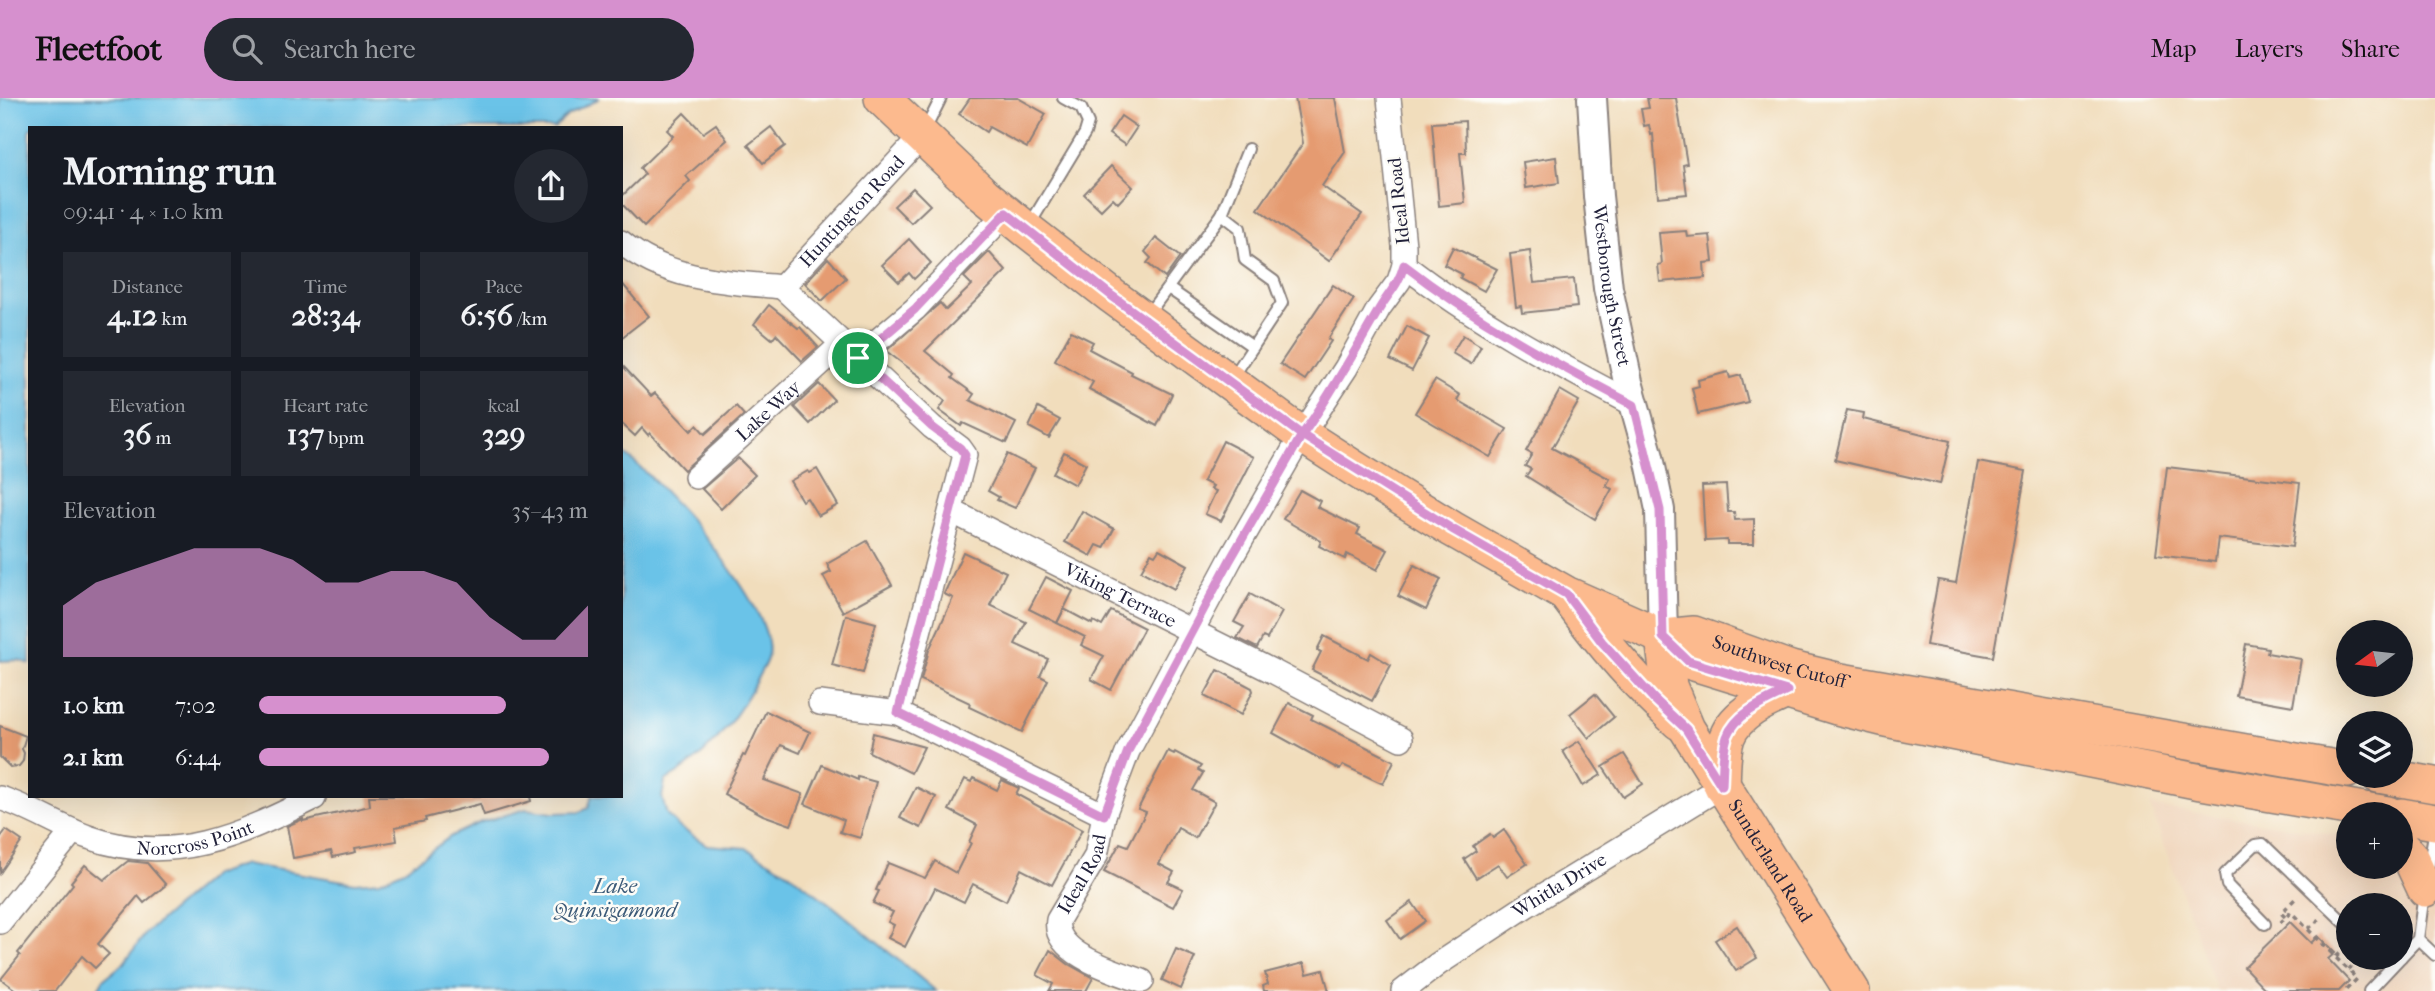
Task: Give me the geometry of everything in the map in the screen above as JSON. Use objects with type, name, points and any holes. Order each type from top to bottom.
[{"type":"main road","points":[[882,98],[984,195],[1016,221],[1144,320],[1302,435],[1452,529],[1566,594],[1663,637]]},
{"type":"main road","points":[[1566,594],[1602,642],[1654,699],[1686,729]]},
{"type":"main road","name":"Southwest Cutoff","points":[[1663,637],[1694,634],[1791,669],[1841,681],[2336,768]]},
{"type":"main road","name":"Southwest Cutoff","points":[[1663,637],[1688,661],[1837,707],[2232,787],[2336,805]]},
{"type":"main road","name":"Sunderland Road","points":[[1663,637],[1670,686],[1686,729],[1852,991]]},
{"type":"main road","points":[[1722,786],[1724,750],[1730,731],[1749,711],[1787,691]]},
{"type":"main road","points":[[2413,781],[2435,785]]},
{"type":"main road","points":[[2232,787],[2336,816]]},
{"type":"main road","points":[[2413,818],[2435,823]]},
{"type":"main road","points":[[2413,864],[2425,889]]},
{"type":"street","name":"Ideal Road","points":[[1143,981],[1093,963],[1073,949],[1059,936],[1056,929],[1058,920],[1096,856],[1104,815],[1128,751],[1230,560],[1302,435],[1346,368],[1379,308],[1399,281],[1404,265],[1404,246],[1389,98]]},
{"type":"street","name":"Westborough Street","points":[[1592,98],[1598,196],[1608,288],[1660,510],[1663,637]]},
{"type":"street","name":"Huntington Road","points":[[782,287],[922,136]]},
{"type":"street","name":"Lake Way","points":[[696,477],[850,351],[915,309],[1016,221]]},
{"type":"street","points":[[623,244],[642,258],[677,273],[723,282],[782,287],[965,455],[898,713]]},
{"type":"street","points":[[1404,265],[1446,298],[1532,351],[1634,405]]},
{"type":"street","name":"Viking Terrace","points":[[951,511],[1193,631],[1401,739]]},
{"type":"street","points":[[820,704],[898,713],[1104,815]]},
{"type":"street","name":"Whitla Drive","points":[[1403,991],[1438,964],[1526,906],[1722,786]]},
{"type":"street","name":"Norcross Point","points":[[0,798],[33,810],[73,831],[111,844],[130,848],[169,849],[189,847],[252,828],[313,798]]},
{"type":"street","points":[[0,922],[73,831]]},
{"type":"lane","points":[[922,136],[941,98]]},
{"type":"lane","points":[[1016,221],[1085,133],[1088,123],[1081,108],[1063,98]]},
{"type":"lane","points":[[1144,320],[1222,214],[1248,149]]},
{"type":"lane","points":[[1222,214],[1240,228],[1245,260],[1274,281],[1282,303],[1229,382]]},
{"type":"lane","points":[[1168,288],[1253,347]]},
{"type":"lane","points":[[2413,944],[2418,939],[2435,823]]},
{"type":"lane","points":[[2265,925],[2227,885],[2225,874],[2255,845],[2263,844],[2336,914]]},
{"type":"lane","points":[[2418,939],[2435,955]]},
{"type":"lane","points":[[2369,991],[2388,970]]},
{"type":"path","points":[[2286,917],[2281,913],[2308,887]]},
{"type":"path","points":[[2278,924],[2291,912],[2336,957]]},
{"type":"path","points":[[2344,990],[2357,979],[2348,970]]},
{"type":"shaded area","points":[[2150,806],[2336,834],[2336,879],[2413,879],[2413,846],[2435,849],[2435,991],[2217,991]]},
{"type":"water","points":[[0,98],[600,98],[568,115],[556,126],[28,126],[28,663],[19,660],[0,661]]},
{"type":"water","name":"Lake Quinsigamond","points":[[623,453],[661,488],[712,546],[736,577],[766,634],[767,660],[731,721],[695,760],[665,781],[662,797],[667,815],[678,826],[707,845],[746,848],[786,871],[936,991],[97,991],[104,979],[123,964],[147,932],[213,875],[245,864],[355,883],[380,881],[404,870],[451,836],[481,822],[526,809],[553,813],[580,812],[588,808],[591,798],[623,798]]},
{"type":"building","points":[[970,98],[1018,98],[1046,114],[1027,148],[989,127],[986,132],[959,114]]},
{"type":"building","points":[[1295,98],[1335,98],[1345,152],[1322,186],[1362,214],[1329,261],[1258,209],[1303,143]]},
{"type":"building","points":[[1647,98],[1676,98],[1687,164],[1683,165],[1687,194],[1658,197],[1653,134],[1651,135],[1649,125],[1644,126],[1641,109],[1649,108]]},
{"type":"building","points":[[684,113],[703,133],[716,124],[727,140],[686,176],[690,181],[644,227],[623,205],[623,195],[645,174],[640,168],[673,136],[667,130]]},
{"type":"building","points":[[1121,116],[1137,127],[1125,145],[1109,134]]},
{"type":"building","points":[[1465,121],[1466,153],[1460,153],[1465,203],[1439,206],[1432,123]]},
{"type":"building","points":[[771,127],[785,146],[763,163],[748,145]]},
{"type":"building","points":[[1556,157],[1559,183],[1526,188],[1523,162]]},
{"type":"building","points":[[1111,166],[1133,187],[1118,203],[1113,198],[1101,210],[1084,194]]},
{"type":"building","points":[[913,188],[930,205],[911,223],[894,206]]},
{"type":"building","points":[[1686,231],[1687,237],[1710,235],[1713,262],[1704,263],[1705,278],[1660,282],[1658,265],[1662,264],[1659,233]]},
{"type":"building","points":[[1156,238],[1180,257],[1165,278],[1147,263],[1151,258],[1145,252]]},
{"type":"building","points":[[909,239],[931,263],[914,279],[909,273],[899,282],[882,265]]},
{"type":"building","points":[[1453,247],[1497,269],[1484,291],[1460,278],[1462,274],[1444,265]]},
{"type":"building","points":[[1530,251],[1534,283],[1574,279],[1577,307],[1522,313],[1521,306],[1516,307],[1510,254]]},
{"type":"building","points":[[989,252],[1006,271],[925,351],[954,375],[952,378],[974,394],[970,400],[1016,423],[1006,443],[963,423],[961,426],[939,410],[945,401],[921,380],[922,378],[886,351],[940,303],[946,310],[972,285],[964,277]]},
{"type":"building","points":[[828,258],[846,278],[822,301],[805,283]]},
{"type":"building","points":[[623,284],[649,316],[623,336]]},
{"type":"building","points":[[1333,285],[1354,299],[1305,380],[1280,364]]},
{"type":"building","points":[[769,305],[800,327],[818,347],[802,361],[776,334],[772,339],[754,324]]},
{"type":"building","points":[[1407,326],[1429,338],[1412,371],[1390,360]]},
{"type":"building","points":[[1071,331],[1093,342],[1089,349],[1172,394],[1157,426],[1089,389],[1093,382],[1055,360]]},
{"type":"building","points":[[1463,335],[1481,346],[1471,364],[1452,353]]},
{"type":"building","points":[[623,366],[651,396],[655,393],[691,431],[697,425],[705,434],[736,406],[744,415],[684,470],[650,433],[648,435],[642,428],[635,436],[623,425]]},
{"type":"building","points":[[1728,372],[1730,378],[1741,375],[1748,402],[1698,414],[1692,388],[1699,386],[1698,380]]},
{"type":"building","points":[[1435,380],[1460,395],[1457,400],[1507,429],[1490,457],[1415,413]]},
{"type":"building","points":[[819,384],[834,400],[810,424],[794,407]]},
{"type":"building","points":[[1560,390],[1579,401],[1552,448],[1610,479],[1606,486],[1612,489],[1595,519],[1526,476],[1531,469],[1525,466],[1532,454],[1526,451]]},
{"type":"building","points":[[1038,408],[1060,420],[1049,438],[1029,427]]},
{"type":"building","points":[[1847,410],[1864,413],[1863,419],[1950,441],[1940,484],[1835,460]]},
{"type":"building","points":[[1223,441],[1254,457],[1221,521],[1205,514],[1216,491],[1211,489],[1213,486],[1203,481]]},
{"type":"building","points":[[1064,452],[1086,464],[1075,485],[1053,473]]},
{"type":"building","points":[[1007,454],[1035,468],[1015,508],[997,500],[999,497],[988,491]]},
{"type":"building","points":[[738,458],[755,475],[721,509],[702,489]]},
{"type":"building","points":[[1978,462],[2026,471],[1993,657],[1926,645],[1938,580],[1956,583]]},
{"type":"building","points":[[2167,467],[2300,483],[2292,547],[2218,538],[2215,562],[2156,555]]},
{"type":"building","points":[[817,469],[838,505],[818,516],[807,498],[802,501],[790,481]]},
{"type":"building","points":[[1726,485],[1728,512],[1734,512],[1735,520],[1754,519],[1754,544],[1727,544],[1727,540],[1705,541],[1702,486]]},
{"type":"building","points":[[1300,490],[1320,501],[1317,507],[1360,528],[1357,534],[1388,550],[1377,570],[1347,554],[1345,559],[1319,546],[1321,541],[1283,519]]},
{"type":"building","points":[[1082,511],[1114,529],[1104,548],[1097,545],[1091,556],[1065,542]]},
{"type":"building","points":[[867,541],[892,585],[843,612],[823,576],[831,572],[827,564]]},
{"type":"building","points":[[1159,549],[1188,565],[1174,589],[1141,571],[1151,553],[1155,555]]},
{"type":"building","points":[[963,552],[1006,572],[990,605],[1026,622],[1015,644],[1048,659],[1040,676],[1048,680],[1022,732],[921,680],[929,650],[953,598],[944,594]]},
{"type":"building","points":[[1414,565],[1441,579],[1426,610],[1398,596]]},
{"type":"building","points":[[1046,577],[1073,591],[1057,623],[1029,609]]},
{"type":"building","points":[[1250,594],[1282,612],[1267,639],[1263,637],[1257,648],[1237,638],[1244,627],[1234,622]]},
{"type":"building","points":[[1064,609],[1092,624],[1093,621],[1102,626],[1111,611],[1144,628],[1111,690],[1091,679],[1104,656],[1081,645],[1085,637],[1057,623]]},
{"type":"building","points":[[846,615],[876,623],[863,673],[832,665]]},
{"type":"building","points":[[1324,636],[1368,659],[1371,653],[1391,665],[1372,701],[1312,670],[1321,652],[1317,650]]},
{"type":"building","points":[[2246,644],[2268,648],[2267,653],[2301,659],[2293,706],[2236,696]]},
{"type":"building","points":[[1218,670],[1252,688],[1241,715],[1204,696]]},
{"type":"building","points":[[1595,694],[1614,717],[1589,738],[1570,714]]},
{"type":"building","points":[[1289,703],[1313,715],[1311,719],[1394,761],[1383,784],[1343,765],[1340,770],[1273,733]]},
{"type":"building","points":[[766,711],[810,732],[800,753],[781,745],[764,780],[803,794],[791,825],[763,815],[724,794]]},
{"type":"building","points":[[0,726],[26,736],[22,749],[23,761],[19,766],[10,767],[0,757]]},
{"type":"building","points":[[873,733],[924,747],[911,773],[869,752]]},
{"type":"building","points":[[1579,741],[1601,775],[1583,786],[1563,751]]},
{"type":"building","points":[[1168,751],[1201,766],[1198,770],[1203,773],[1193,790],[1215,802],[1195,838],[1178,828],[1159,864],[1174,872],[1168,882],[1183,889],[1173,907],[1104,872],[1120,843],[1128,846],[1146,812],[1138,809]]},
{"type":"building","points":[[1624,754],[1643,784],[1623,797],[1603,767]]},
{"type":"building","points":[[822,765],[858,780],[858,777],[876,782],[860,838],[840,832],[844,820],[805,804]]},
{"type":"building","points":[[973,778],[997,790],[1002,780],[1019,788],[1016,794],[1082,830],[1052,885],[1021,869],[1006,901],[973,884],[964,902],[935,888],[905,947],[888,938],[894,925],[888,922],[893,912],[873,903],[879,891],[876,890],[888,863],[925,878],[935,861],[956,873],[977,825],[949,810],[965,779],[971,782]]},
{"type":"building","points":[[916,787],[936,797],[921,828],[900,818]]},
{"type":"building","points":[[369,798],[530,798],[531,801],[484,815],[480,804],[425,818],[426,821],[395,827],[397,841],[355,848],[356,852],[333,857],[331,851],[293,858],[287,826],[303,819],[370,806]]},
{"type":"building","points":[[6,830],[22,841],[0,873],[0,838]]},
{"type":"building","points":[[1504,830],[1527,864],[1507,877],[1498,864],[1476,878],[1464,859],[1476,851],[1473,846],[1490,834],[1493,838]]},
{"type":"building","points":[[128,861],[147,863],[166,885],[144,903],[138,896],[98,944],[109,954],[95,968],[82,956],[55,991],[17,991],[1,979],[85,865],[104,880]]},
{"type":"building","points":[[1412,902],[1425,921],[1400,939],[1387,920]]},
{"type":"building","points":[[2290,922],[2311,943],[2318,936],[2335,953],[2328,959],[2349,981],[2339,991],[2267,991],[2244,967]]},
{"type":"building","points":[[1737,926],[1757,958],[1736,971],[1715,940]]},
{"type":"building","points":[[1176,949],[1195,957],[1181,989],[1162,980]]},
{"type":"building","points":[[1050,950],[1093,978],[1086,991],[1049,991],[1053,984],[1037,975]]},
{"type":"building","points":[[1304,963],[1307,974],[1323,970],[1329,991],[1264,991],[1263,986],[1268,984],[1265,973]]},
{"type":"route","points":[[858,358],[915,309],[1006,213],[1112,296],[1302,435],[1346,368],[1379,308],[1399,281],[1404,265],[1446,298],[1532,351],[1634,405],[1660,510],[1663,637],[1688,661],[1787,691],[1749,711],[1730,731],[1724,750],[1722,786],[1686,729],[1654,699],[1602,642],[1566,594],[1452,529],[1302,435],[1230,560],[1128,751],[1104,815],[898,713],[965,455],[858,358]]}]
